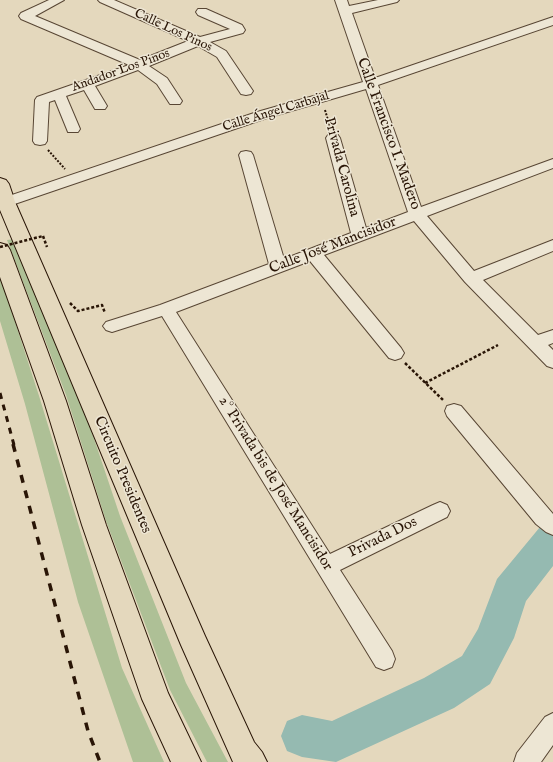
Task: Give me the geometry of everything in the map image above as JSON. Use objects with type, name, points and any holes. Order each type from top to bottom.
[{"type":"main road","name":"Circuito Presidentes","points":[[2,196],[195,645],[244,752],[252,762]]},
{"type":"main road","points":[[0,248],[55,401],[94,525],[156,698],[186,762]]},
{"type":"street","points":[[58,0],[25,16],[140,65],[162,81],[175,101]]},
{"type":"street","name":"Calle Los Pinos","points":[[104,0],[199,41],[222,54],[246,91]]},
{"type":"street","points":[[343,5],[393,0]]},
{"type":"street","name":"Calle Francisco I. Madero","points":[[343,5],[416,214],[472,278],[553,360]]},
{"type":"street","name":"Andador Los Pinos","points":[[40,141],[42,100],[140,65],[199,41],[239,30],[238,28],[202,12]]},
{"type":"street","name":"Calle Ángel Carbajal","points":[[2,196],[74,180],[262,114],[370,84],[553,21]]},
{"type":"street","points":[[87,84],[100,106]]},
{"type":"street","points":[[59,94],[73,129]]},
{"type":"street","name":"Privada Carolina","points":[[333,138],[360,236]]},
{"type":"street","points":[[246,155],[278,267]]},
{"type":"street","name":"Calle José Mancisidor","points":[[112,326],[166,310],[314,252],[553,163]]},
{"type":"street","points":[[472,278],[553,246]]},
{"type":"street","points":[[314,252],[395,353]]},
{"type":"street","name":"2° Privada bis de José Mancisidor","points":[[166,310],[384,659]]},
{"type":"street","points":[[536,343],[553,336]]},
{"type":"street","points":[[454,411],[548,522]]},
{"type":"street","name":"Privada Dos","points":[[326,566],[440,511]]},
{"type":"street","points":[[526,762],[553,725]]},
{"type":"path","name":"Privada Carolina","points":[[322,98],[333,138]]},
{"type":"path","points":[[40,141],[74,180]]},
{"type":"path","points":[[0,248],[43,236],[47,247]]},
{"type":"path","points":[[66,299],[78,312],[102,305],[112,326]]},
{"type":"path","points":[[425,383],[498,345]]},
{"type":"path","points":[[395,353],[454,411]]},
{"type":"green space","points":[[14,239],[78,391],[120,516],[186,683],[228,762],[207,762],[170,690],[106,521],[66,395],[7,240]]},
{"type":"green space","points":[[0,275],[40,399],[122,668],[164,762],[133,762],[78,602],[25,404],[0,321]]},
{"type":"waterway","points":[[302,736],[333,742],[439,693],[476,670],[494,638],[510,592],[553,538]]},
{"type":"railway","points":[[0,393],[14,445]]},
{"type":"railway","points":[[13,444],[88,731],[100,762]]}]
